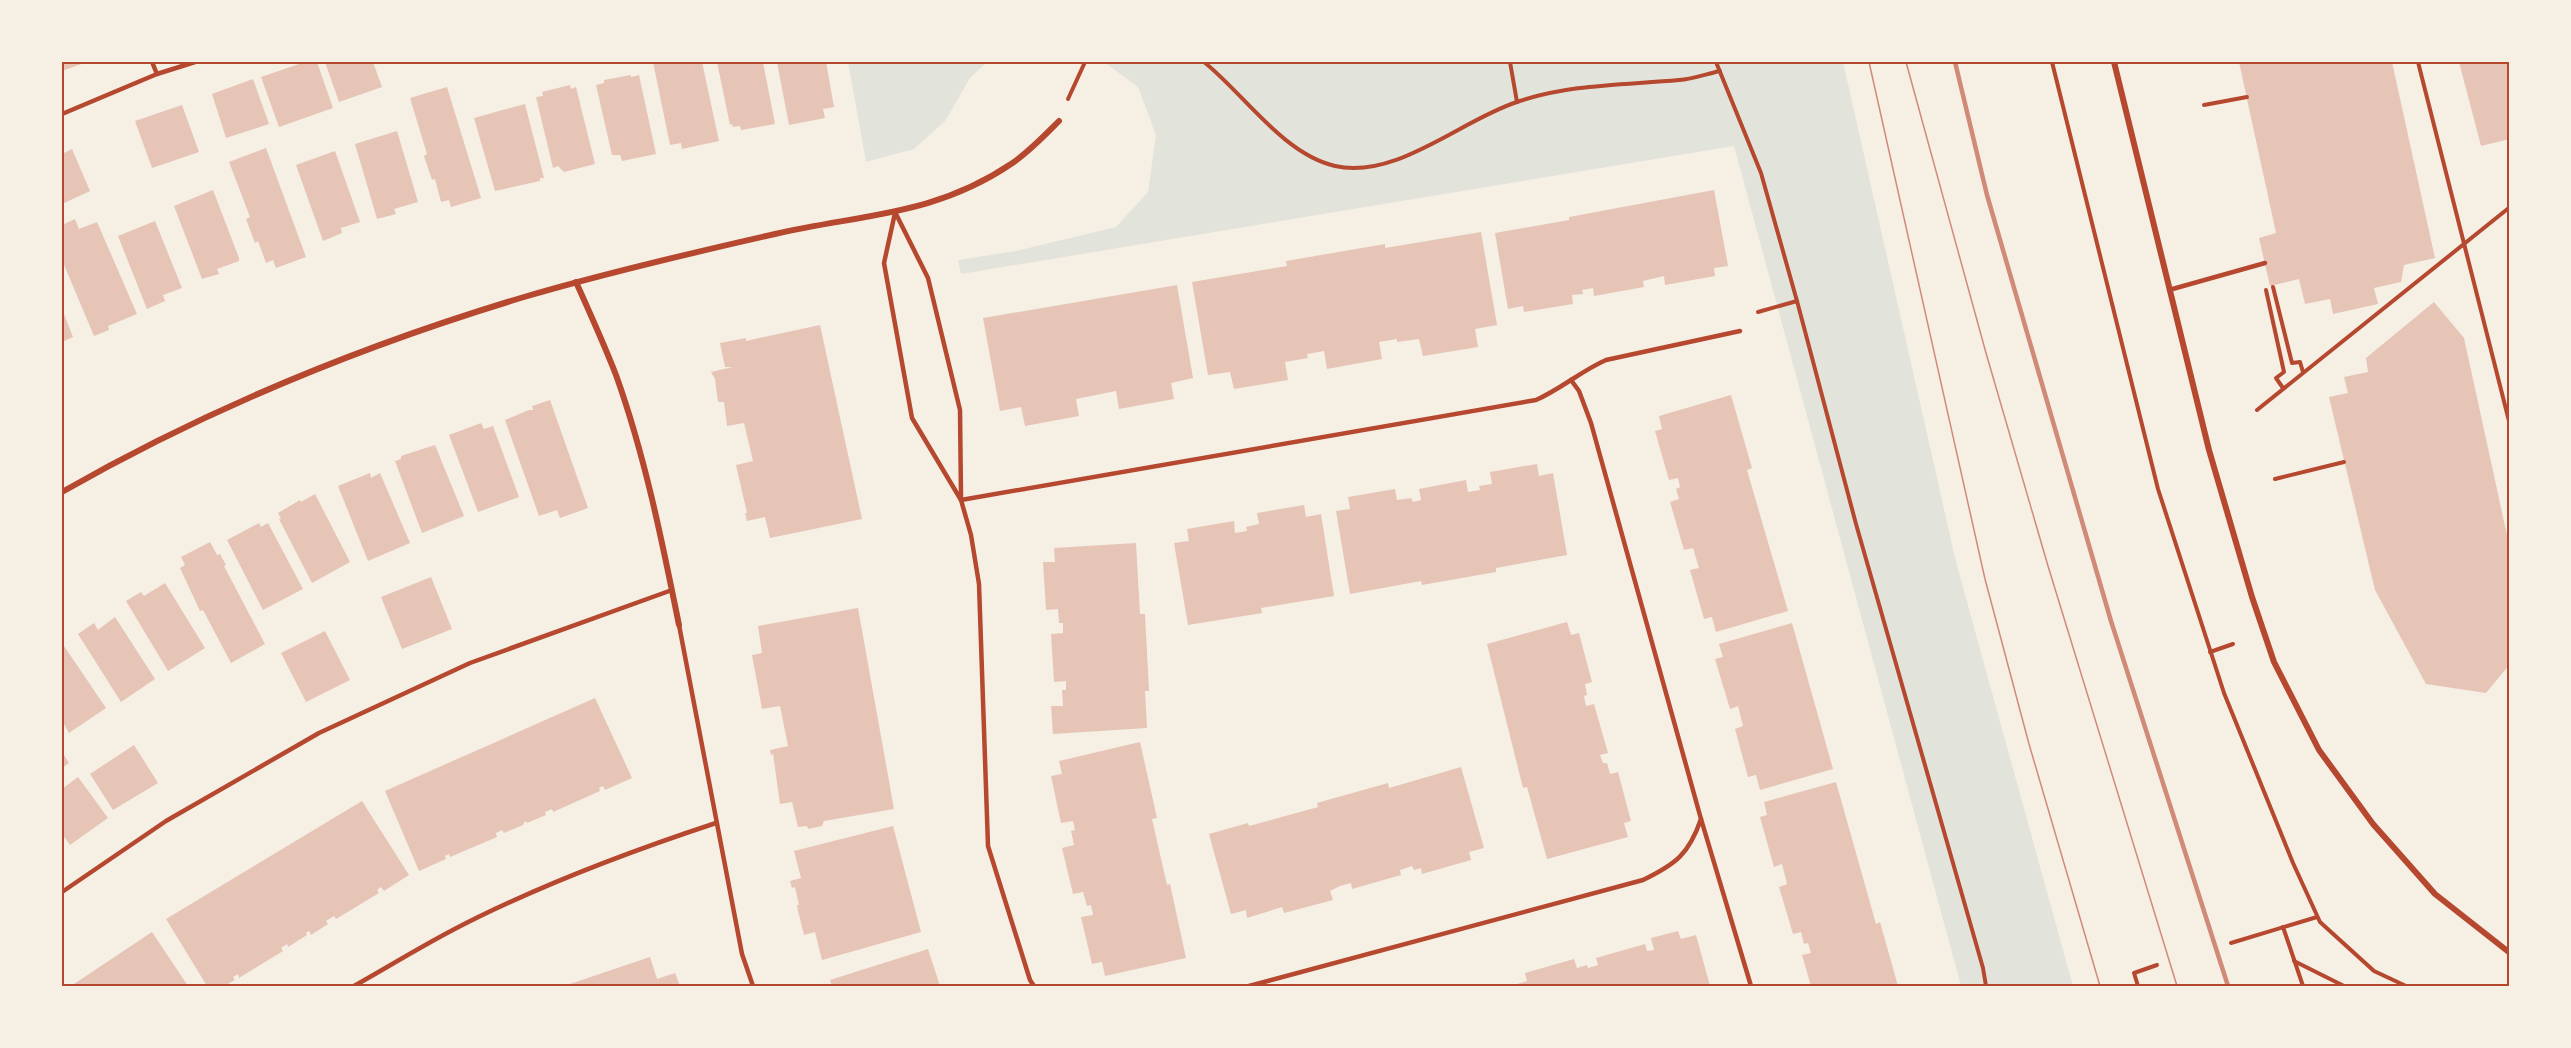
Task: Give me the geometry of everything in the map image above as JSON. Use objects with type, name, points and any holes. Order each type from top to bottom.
[{"type":"street","points":[[2114,62],[2209,450],[2240,558],[2274,662],[2319,750],[2348,793],[2400,857],[2435,894],[2510,954]]},
{"type":"street","points":[[62,492],[135,450],[328,364],[421,330],[576,282],[807,226],[895,213],[937,201],[982,181],[1012,163],[1059,121]]},
{"type":"street","points":[[576,282],[616,375],[641,456],[655,507],[679,625]]},
{"type":"lane","points":[[152,62],[157,74]]},
{"type":"lane","points":[[62,114],[157,74],[195,62]]},
{"type":"lane","points":[[895,213],[928,278],[960,410],[961,500]]},
{"type":"lane","points":[[895,213],[884,263],[912,418],[961,500],[971,535],[979,584],[988,846],[1004,902],[1034,987]]},
{"type":"lane","points":[[2169,290],[2265,263]]},
{"type":"lane","points":[[961,500],[1536,400],[1555,392],[1587,369],[1606,360],[1740,331]]},
{"type":"lane","points":[[1571,380],[1580,391],[1591,423],[1701,819],[1751,987]]},
{"type":"lane","points":[[62,892],[166,820],[319,733],[470,663],[672,590]]},
{"type":"lane","points":[[679,625],[742,954],[753,987]]},
{"type":"lane","points":[[1249,987],[1643,880],[1663,870],[1680,857],[1693,842],[1701,819]]},
{"type":"lane","points":[[354,987],[450,932],[552,884],[638,849],[716,823]]},
{"type":"path","points":[[1059,121],[1085,62]]},
{"type":"path","points":[[1204,62],[1294,146],[1322,162],[1337,167],[1364,167],[1386,163],[1412,153],[1517,102],[1573,88],[1682,80],[1720,71]]},
{"type":"path","points":[[1510,62],[1517,102]]},
{"type":"path","points":[[1716,62],[1761,173],[1856,524],[1983,968],[1986,987]]},
{"type":"path","points":[[2052,62],[2158,489],[2224,693],[2320,922],[2374,971],[2402,986]]},
{"type":"path","points":[[2418,62],[2462,244],[2510,425]]},
{"type":"path","points":[[2204,105],[2247,97]]},
{"type":"path","points":[[2257,410],[2510,207]]},
{"type":"path","points":[[2283,388],[2276,378],[2284,372],[2265,290],[2273,287],[2292,363],[2300,362],[2303,372]]},
{"type":"path","points":[[1740,331],[1758,312],[1797,301]]},
{"type":"path","points":[[2275,479],[2344,462]]},
{"type":"path","points":[[2210,652],[2233,644]]},
{"type":"path","points":[[2230,943],[2317,917]]},
{"type":"path","points":[[2283,927],[2303,987]]},
{"type":"path","points":[[2294,961],[2344,987]]},
{"type":"path","points":[[2138,987],[2134,973],[2157,965]]},
{"type":"shaded area","points":[[848,62],[987,62],[970,78],[945,121],[914,149],[866,162]]},
{"type":"shaded area","points":[[1104,62],[1843,62],[1956,562],[2073,986],[1961,986],[1734,146],[961,274],[958,260],[1016,251],[1116,227],[1148,192],[1156,135],[1138,87]]},
{"type":"building","points":[[62,62],[87,62],[62,71]]},
{"type":"building","points":[[305,62],[317,62],[333,108],[279,127],[261,77]]},
{"type":"building","points":[[325,62],[373,62],[382,87],[339,102]]},
{"type":"building","points":[[653,62],[702,62],[719,141],[682,149],[681,143],[670,145]]},
{"type":"building","points":[[717,62],[763,62],[775,124],[741,130],[740,126],[730,125]]},
{"type":"building","points":[[777,62],[826,62],[834,107],[823,109],[825,118],[789,125]]},
{"type":"building","points":[[2239,62],[2392,62],[2435,258],[2404,265],[2401,282],[2374,288],[2378,304],[2333,314],[2330,299],[2305,304],[2299,279],[2270,286],[2259,238],[2276,233]]},
{"type":"building","points":[[2459,62],[2510,62],[2510,139],[2481,146]]},
{"type":"building","points":[[631,75],[631,77],[639,75],[656,154],[622,161],[620,155],[612,155],[596,85],[604,83],[604,80]]},
{"type":"building","points":[[253,79],[269,124],[226,138],[212,94]]},
{"type":"building","points":[[570,85],[571,89],[576,87],[595,164],[564,172],[558,166],[553,168],[536,97],[543,96],[542,92]]},
{"type":"building","points":[[447,87],[481,198],[451,207],[449,200],[441,202],[435,179],[432,180],[424,156],[427,154],[410,98]]},
{"type":"building","points":[[525,104],[544,178],[540,178],[540,181],[495,191],[474,118]]},
{"type":"building","points":[[182,105],[199,152],[152,168],[135,121]]},
{"type":"building","points":[[397,131],[418,202],[394,209],[396,214],[377,219],[355,144]]},
{"type":"building","points":[[266,148],[306,257],[276,268],[273,260],[266,263],[258,241],[255,243],[246,219],[250,217],[229,162]]},
{"type":"building","points":[[72,149],[90,191],[62,204],[62,154]]},
{"type":"building","points":[[335,151],[360,222],[341,228],[342,233],[323,241],[296,165]]},
{"type":"building","points":[[213,190],[239,261],[217,269],[219,274],[202,279],[174,206]]},
{"type":"building","points":[[1714,190],[1728,266],[1714,268],[1715,276],[1665,285],[1664,276],[1643,281],[1644,287],[1594,296],[1593,288],[1582,290],[1583,294],[1572,295],[1573,304],[1524,312],[1523,306],[1508,309],[1495,233]]},
{"type":"building","points":[[75,219],[79,229],[97,222],[137,314],[108,326],[109,330],[94,336],[62,260],[62,225]]},
{"type":"building","points":[[155,221],[182,288],[163,295],[165,301],[147,309],[118,236]]},
{"type":"building","points":[[1481,232],[1497,325],[1475,329],[1478,347],[1423,356],[1419,339],[1397,342],[1397,339],[1379,342],[1382,359],[1327,369],[1324,351],[1307,354],[1308,358],[1285,362],[1288,380],[1234,389],[1230,372],[1208,375],[1192,282],[1287,266],[1286,261],[1385,244],[1385,248]]},
{"type":"building","points":[[1177,285],[1193,378],[1171,383],[1174,399],[1119,409],[1116,391],[1076,399],[1079,416],[1025,426],[1021,407],[1000,411],[983,318]]},
{"type":"building","points":[[2434,302],[2464,338],[2510,549],[2510,664],[2486,693],[2426,684],[2375,590],[2329,397],[2348,393],[2344,377],[2368,372],[2366,358]]},
{"type":"building","points":[[62,309],[73,337],[62,342]]},
{"type":"building","points":[[820,325],[862,519],[770,538],[765,517],[747,521],[736,465],[753,461],[744,423],[727,426],[724,402],[718,402],[715,379],[711,372],[733,367],[725,367],[720,343],[746,338],[746,341]]},
{"type":"building","points":[[1731,395],[1752,468],[1747,470],[1788,611],[1716,632],[1712,617],[1704,619],[1690,570],[1699,568],[1693,548],[1684,550],[1670,502],[1679,499],[1676,489],[1680,487],[1678,478],[1669,480],[1655,431],[1662,429],[1659,416]]},
{"type":"building","points":[[550,400],[588,508],[560,518],[557,510],[539,516],[505,420],[533,410],[532,406]]},
{"type":"building","points":[[481,423],[484,429],[493,426],[519,497],[478,512],[449,435]]},
{"type":"building","points":[[435,445],[464,516],[422,533],[395,461],[401,459],[401,456]]},
{"type":"building","points":[[1537,464],[1539,476],[1553,473],[1567,555],[1496,568],[1496,572],[1422,585],[1421,581],[1350,594],[1336,511],[1350,509],[1348,497],[1395,489],[1397,500],[1411,498],[1413,502],[1421,500],[1419,489],[1466,480],[1468,492],[1480,490],[1479,486],[1492,484],[1490,472]]},
{"type":"building","points":[[370,473],[371,478],[380,473],[410,543],[368,561],[338,486]]},
{"type":"building","points":[[315,494],[350,562],[312,583],[278,513]]},
{"type":"building","points":[[1304,505],[1306,517],[1321,514],[1334,596],[1261,608],[1262,613],[1188,625],[1174,543],[1189,541],[1187,529],[1234,521],[1235,533],[1247,531],[1246,527],[1259,524],[1257,513]]},
{"type":"building","points":[[259,523],[261,527],[268,523],[303,589],[263,610],[227,540]]},
{"type":"building","points":[[210,542],[226,565],[224,566],[265,644],[231,663],[203,610],[200,611],[180,568],[185,565],[181,557]]},
{"type":"building","points":[[1136,543],[1140,614],[1145,614],[1149,691],[1145,691],[1147,728],[1053,734],[1051,706],[1063,706],[1062,690],[1066,690],[1066,681],[1054,682],[1051,634],[1063,633],[1063,623],[1059,623],[1058,609],[1046,610],[1043,562],[1055,562],[1054,548]]},
{"type":"building","points":[[431,577],[452,629],[402,649],[381,597]]},
{"type":"building","points":[[165,583],[205,648],[168,671],[126,601],[141,592],[144,596]]},
{"type":"building","points":[[858,608],[894,809],[824,821],[822,826],[808,829],[807,826],[798,827],[792,802],[780,804],[773,754],[771,755],[770,750],[788,746],[780,706],[762,709],[752,655],[762,653],[758,626]]},
{"type":"building","points":[[115,617],[155,679],[121,702],[78,634],[94,623],[98,630]]},
{"type":"building","points":[[1567,622],[1571,635],[1579,633],[1592,682],[1585,684],[1587,695],[1584,696],[1586,706],[1594,704],[1608,753],[1600,755],[1603,763],[1607,763],[1610,774],[1618,772],[1631,821],[1624,823],[1628,837],[1547,859],[1527,787],[1523,788],[1487,644]]},
{"type":"building","points":[[1792,623],[1833,769],[1760,790],[1756,775],[1748,777],[1735,729],[1743,726],[1738,706],[1730,709],[1715,659],[1723,657],[1719,644]]},
{"type":"building","points":[[325,631],[350,680],[306,702],[281,653]]},
{"type":"building","points":[[64,646],[106,708],[69,733],[62,721],[62,648]]},
{"type":"building","points":[[595,698],[632,778],[605,790],[603,786],[599,788],[600,791],[553,812],[552,809],[545,812],[546,815],[527,823],[525,821],[523,825],[504,833],[502,830],[496,833],[497,837],[450,857],[449,854],[445,856],[446,859],[419,871],[385,791]]},
{"type":"building","points":[[1140,742],[1157,818],[1152,819],[1167,885],[1170,884],[1186,958],[1105,976],[1102,962],[1092,964],[1081,917],[1093,915],[1091,905],[1087,906],[1083,892],[1073,894],[1062,848],[1074,845],[1071,831],[1075,830],[1073,821],[1061,823],[1051,776],[1062,774],[1059,761]]},
{"type":"building","points":[[134,745],[158,783],[113,810],[90,774]]},
{"type":"building","points":[[62,752],[69,763],[62,768]]},
{"type":"building","points":[[1461,767],[1484,848],[1469,852],[1471,860],[1422,874],[1421,868],[1414,870],[1412,866],[1400,870],[1401,875],[1352,889],[1351,883],[1340,886],[1330,891],[1333,900],[1284,913],[1282,907],[1247,918],[1246,910],[1231,914],[1209,834],[1248,823],[1249,826],[1318,807],[1317,803],[1388,783],[1389,788]]},
{"type":"building","points":[[78,777],[108,818],[70,845],[62,834],[62,789]]},
{"type":"building","points":[[1836,782],[1876,924],[1880,922],[1898,986],[1811,986],[1802,955],[1811,953],[1808,943],[1804,944],[1801,932],[1793,934],[1779,887],[1787,884],[1782,864],[1774,867],[1760,817],[1767,815],[1764,802]]},
{"type":"building","points":[[362,801],[409,875],[384,891],[381,887],[377,890],[379,893],[336,919],[334,916],[326,921],[328,924],[311,935],[309,931],[307,935],[288,947],[287,944],[281,948],[283,951],[239,978],[238,974],[233,977],[235,980],[224,986],[207,986],[166,919]]},
{"type":"building","points":[[893,826],[921,932],[822,960],[815,932],[804,935],[795,887],[792,888],[790,881],[801,878],[794,851]]},
{"type":"building","points":[[1678,931],[1681,939],[1696,935],[1710,986],[1511,986],[1527,981],[1525,973],[1574,959],[1577,968],[1587,965],[1588,968],[1598,965],[1596,958],[1645,944],[1647,951],[1654,950],[1651,938]]},
{"type":"building","points":[[152,932],[188,986],[71,986]]},
{"type":"building","points":[[928,949],[940,986],[832,986],[830,980]]},
{"type":"building","points":[[650,957],[657,979],[675,973],[680,986],[564,986]]},
{"type":"tram line","points":[[1869,62],[1985,579],[2029,744],[2100,986]]},
{"type":"tram line","points":[[1906,62],[1986,353],[2048,566],[2177,986]]},
{"type":"railway","points":[[1955,62],[1987,195],[2111,621],[2228,986]]}]
